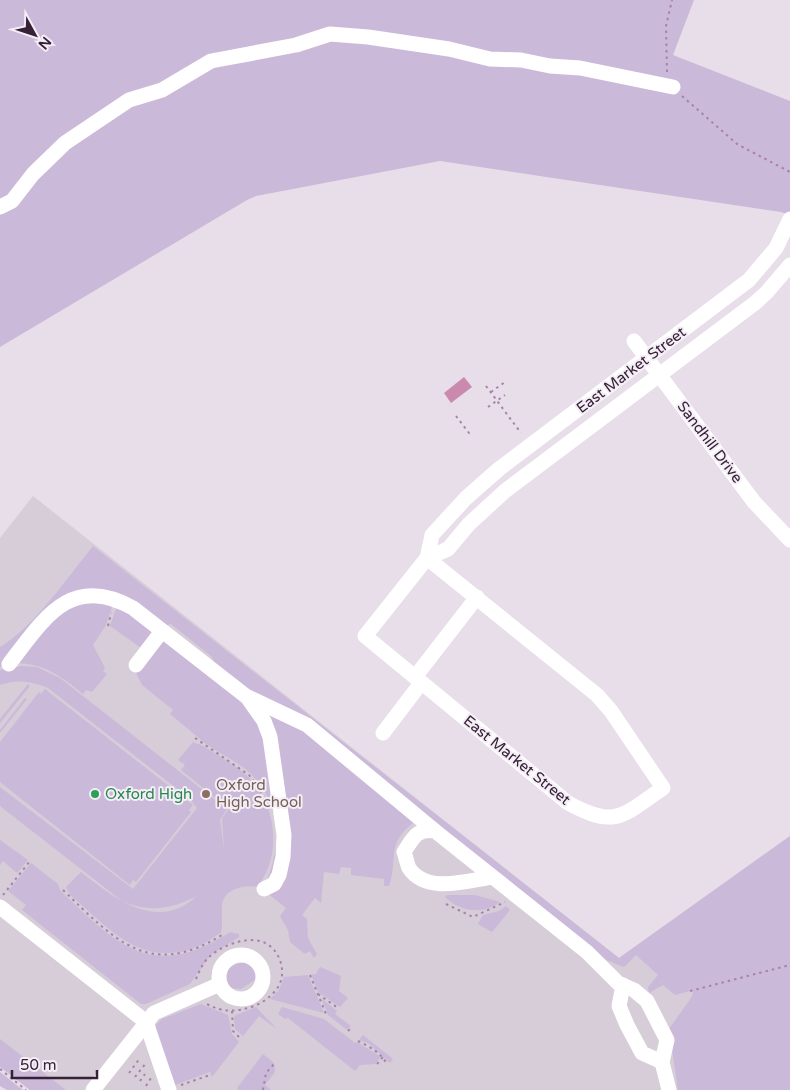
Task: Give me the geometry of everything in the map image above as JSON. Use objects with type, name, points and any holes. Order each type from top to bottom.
[{"type":"street","points":[[0,207],[12,201],[33,174],[65,143],[129,100],[162,90],[211,61],[296,45],[330,34],[368,37],[449,49],[490,59],[520,60],[550,66],[580,68],[673,88]]},
{"type":"street","name":"East Market Street","points":[[427,558],[598,695],[611,711],[662,788],[625,814],[606,819],[586,813],[568,803],[365,636],[427,558],[432,535],[446,518],[484,482],[749,280],[776,248],[790,219]]},
{"type":"street","name":"East Market Street","points":[[427,558],[448,549],[487,507],[755,303],[790,265]]},
{"type":"street","name":"Sandhill Drive","points":[[634,341],[754,502],[790,540]]},
{"type":"street","points":[[545,435],[557,452]]},
{"type":"street","points":[[9,664],[47,616],[62,603],[80,596],[101,595],[118,600],[162,631],[247,697],[307,725],[435,831],[587,952],[618,983],[634,990],[647,1001],[667,1040],[662,1062],[669,1090]]},
{"type":"street","points":[[382,733],[477,598]]},
{"type":"street","points":[[136,666],[162,631]]},
{"type":"street","points":[[247,697],[264,721],[270,738],[284,835],[283,858],[279,875],[274,884],[264,889]]},
{"type":"street","points":[[435,831],[424,829],[414,835],[404,852],[409,867],[423,880],[445,884],[492,877]]},
{"type":"street","points":[[0,906],[146,1022],[171,1089]]},
{"type":"street","points":[[92,1090],[154,1012],[220,984]]},
{"type":"street","points":[[623,985],[619,1006],[627,1025],[642,1053],[662,1062]]},
{"type":"path","points":[[672,0],[666,26],[666,59],[668,75],[673,88],[737,144],[790,172]]},
{"type":"path","points":[[491,392],[505,382]]},
{"type":"path","points":[[486,386],[521,433]]},
{"type":"path","points":[[488,407],[505,395]]},
{"type":"path","points":[[456,416],[469,433],[472,431]]},
{"type":"path","points":[[195,738],[249,775],[266,800]]},
{"type":"path","points":[[7,890],[30,861]]},
{"type":"path","points":[[64,890],[114,938],[150,954],[194,950],[222,935]]},
{"type":"path","points":[[446,904],[473,917],[496,908],[507,901]]},
{"type":"path","points":[[194,983],[207,959],[236,942],[260,941],[272,948],[280,959],[282,975],[279,985],[263,1002],[232,1011],[216,1009],[201,1001]]},
{"type":"path","points":[[690,991],[790,965]]},
{"type":"path","points":[[310,974],[326,1014]]},
{"type":"path","points":[[318,994],[338,1008]]},
{"type":"path","points":[[232,1011],[233,1031],[240,1038]]},
{"type":"path","points":[[348,1031],[352,1027]]},
{"type":"path","points":[[358,1041],[367,1044],[383,1057],[387,1064]]},
{"type":"path","points":[[377,1064],[383,1057]]},
{"type":"path","points":[[129,1073],[140,1058]]},
{"type":"path","points":[[134,1077],[146,1062]]},
{"type":"path","points":[[263,1090],[266,1073],[274,1064]]},
{"type":"path","points":[[0,1069],[26,1090]]},
{"type":"path","points":[[140,1081],[145,1074]]},
{"type":"path","points":[[171,1089],[210,1075]]},
{"type":"path","points":[[146,1086],[151,1078]]},
{"type":"shaded area","points":[[0,0],[694,0],[673,55],[790,101],[790,215],[781,212],[440,161],[256,196],[0,347]]},
{"type":"shaded area","points":[[464,377],[472,387],[451,403],[444,393]]},
{"type":"shaded area","name":"Oxford High School","points":[[33,496],[619,958],[790,836],[790,1090],[40,1090],[0,1058],[0,538]]},
{"type":"shaded area","points":[[93,546],[619,958],[790,836],[790,1090],[678,1090],[669,1029],[693,993],[690,991],[675,995],[663,985],[649,993],[648,987],[658,975],[636,955],[624,967],[606,960],[493,871],[215,666],[212,657],[171,624],[167,625],[83,592],[0,667],[0,647],[38,615]]},
{"type":"shaded area","points":[[73,603],[113,604],[106,625],[93,645],[105,668],[103,671],[107,674],[92,692],[86,690],[83,694],[68,682],[44,668],[15,663],[30,642]]},
{"type":"shaded area","points":[[118,603],[153,633],[144,650],[110,626]]},
{"type":"shaded area","points":[[163,641],[170,641],[230,688],[252,712],[261,726],[267,741],[279,819],[280,842],[279,862],[273,877],[264,886],[275,855],[276,839],[272,808],[266,793],[244,768],[202,741],[170,714],[173,710],[142,685],[135,671],[157,644]]},
{"type":"shaded area","points":[[21,666],[37,667],[60,678],[227,809],[220,820],[224,849],[222,818],[229,809],[181,770],[185,765],[178,760],[193,742],[203,746],[239,769],[261,793],[268,808],[272,824],[271,857],[266,872],[258,886],[244,886],[227,894],[222,905],[221,933],[202,945],[178,952],[160,953],[143,949],[127,942],[70,895],[66,887],[81,872],[122,901],[0,806],[0,787],[133,889],[197,808],[190,799],[48,688],[24,682],[0,685],[0,670]],"holes":[[[197,896],[182,907],[167,912],[151,912],[136,908],[123,901],[142,907],[160,908],[178,904]]]},
{"type":"shaded area","points":[[28,684],[30,686],[0,723],[0,719]]},
{"type":"shaded area","name":"Oxford High","points":[[45,689],[193,805],[189,810],[191,812],[136,882],[133,880],[130,885],[0,782],[0,742],[39,692],[41,694]]},
{"type":"shaded area","points":[[25,698],[27,699],[0,733],[0,730]]},
{"type":"shaded area","points":[[259,708],[302,729],[414,822],[399,837],[396,844],[389,886],[384,886],[384,879],[351,875],[351,868],[341,867],[339,874],[324,872],[321,903],[315,898],[302,915],[307,919],[308,938],[317,954],[314,958],[310,951],[305,954],[290,942],[288,930],[280,916],[286,908],[267,893],[283,872]]},
{"type":"shaded area","points":[[0,840],[28,860],[17,873],[3,861],[0,865]]},
{"type":"shaded area","points":[[31,863],[58,884],[60,890],[100,927],[119,941],[138,951],[157,955],[179,954],[203,947],[230,932],[239,934],[239,937],[210,955],[190,984],[146,1004],[141,1004],[22,910],[26,905],[8,891]]},
{"type":"shaded area","points":[[447,895],[475,895],[500,902],[486,909],[472,910],[465,909],[451,902],[445,897]]},
{"type":"shaded area","points":[[506,906],[510,910],[492,932],[478,924],[483,915],[499,911]]},
{"type":"shaded area","points":[[244,962],[256,967],[256,979],[241,989],[226,988],[222,981],[224,973],[236,964]]},
{"type":"shaded area","points":[[320,967],[341,976],[339,991],[348,998],[340,1007],[318,992],[311,975],[316,974]]},
{"type":"shaded area","points":[[308,975],[324,1013],[270,999],[279,990],[284,977]]},
{"type":"shaded area","points":[[321,998],[337,1011],[335,1014],[351,1026],[347,1030],[328,1015]]},
{"type":"shaded area","points":[[201,1004],[228,1015],[232,1034],[239,1042],[212,1077],[210,1072],[175,1085],[156,1032],[156,1025],[162,1019]]},
{"type":"shaded area","points":[[256,1007],[277,1029],[259,1016],[243,1036],[235,1029],[234,1016]]},
{"type":"shaded area","points":[[282,1007],[324,1019],[355,1043],[357,1042],[381,1057],[375,1064],[360,1065],[355,1071],[288,1018],[285,1019],[278,1014]]},
{"type":"shaded area","points":[[363,1035],[393,1059],[390,1063],[368,1043],[359,1040]]},
{"type":"shaded area","points":[[0,1039],[66,1090],[30,1090],[0,1067]]},
{"type":"shaded area","points":[[263,1054],[274,1063],[275,1072],[265,1085],[271,1090],[238,1090],[237,1088]]},
{"type":"shaded area","points":[[0,1072],[23,1090],[7,1090],[0,1086]]},
{"type":"place","name":"Oxford High","points":[[95,794]]},
{"type":"place","name":"Oxford High School","points":[[206,794]]}]
